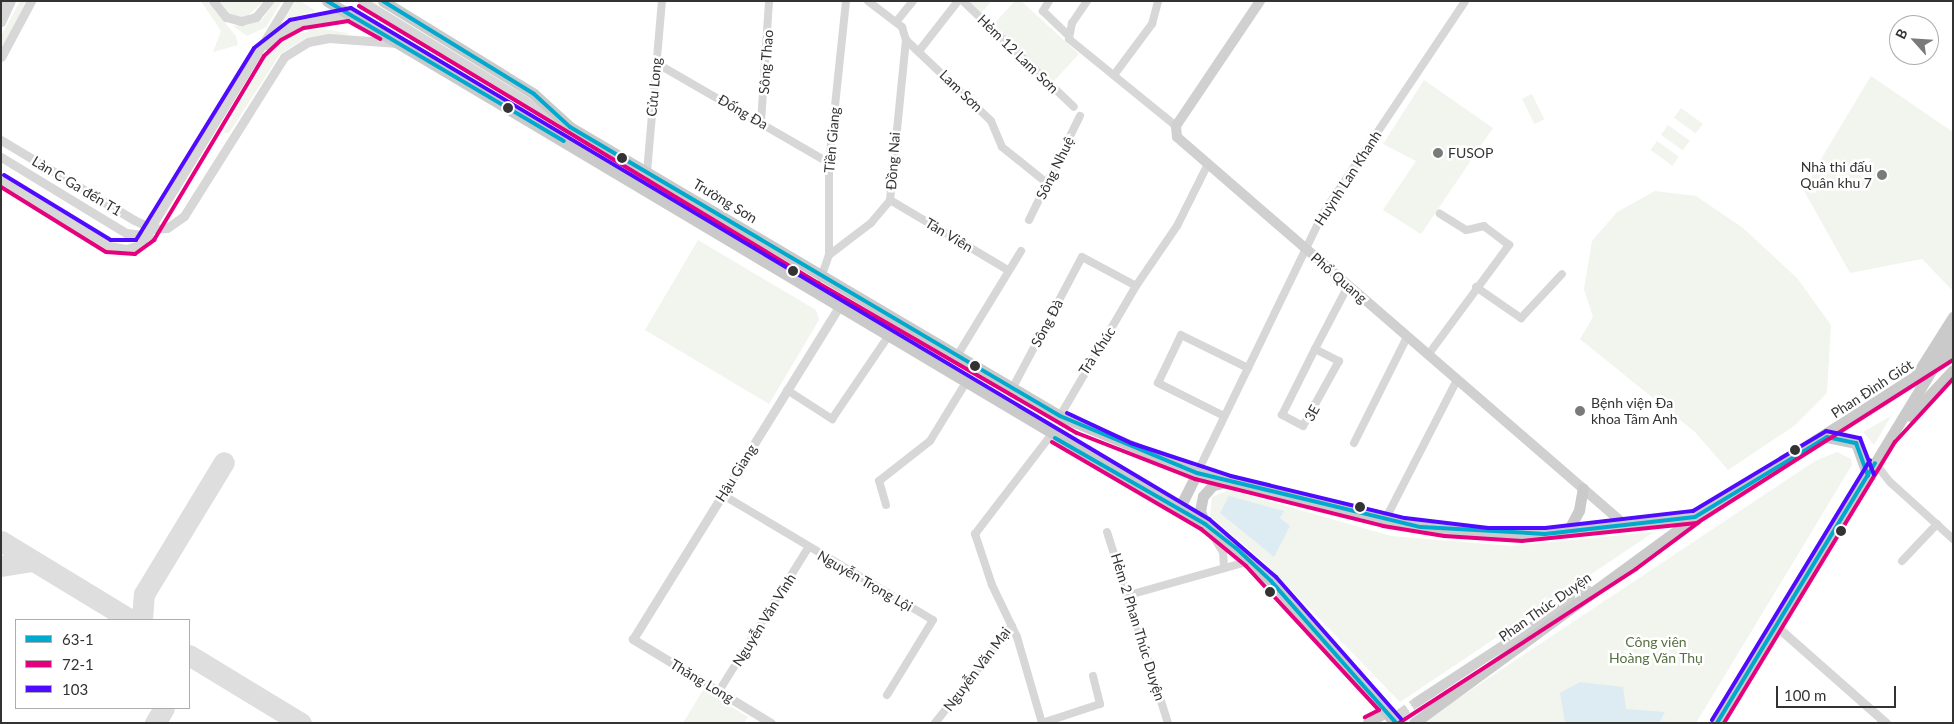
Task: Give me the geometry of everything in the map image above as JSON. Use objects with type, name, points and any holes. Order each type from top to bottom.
[{"type":"main road","points":[[327,1],[839,307],[887,338],[1206,524],[1250,561],[1389,712],[1396,723]]},
{"type":"main road","name":"Trường Sơn","points":[[383,1],[534,94],[570,127],[821,278],[1060,416]]},
{"type":"main road","points":[[1176,126],[1260,1]]},
{"type":"main road","name":"Phổ Quang","points":[[1176,126],[1177,137],[1624,524]]},
{"type":"main road","points":[[1913,380],[1953,317]]},
{"type":"main road","points":[[1717,723],[1953,335]]},
{"type":"main road","points":[[1933,368],[1953,352]]},
{"type":"main road","name":"Phan Đình Giót","points":[[1060,416],[1196,473],[1385,520],[1488,534],[1568,531],[1695,517],[1827,437],[1933,368]]},
{"type":"main road","points":[[1890,438],[1953,370]]},
{"type":"main road","points":[[1827,437],[1856,443],[1868,476]]},
{"type":"main road","points":[[1179,509],[1196,473]]},
{"type":"main road","points":[[1206,524],[1200,511],[1203,496],[1213,485],[1229,482]]},
{"type":"main road","points":[[1568,531],[1580,510],[1583,488]]},
{"type":"main road","name":"Phan Thúc Duyện","points":[[1414,723],[1695,517]]},
{"type":"main road","points":[[1417,702],[1632,564]]},
{"type":"main road","points":[[1371,722],[1389,712]]},
{"type":"street","points":[[1,4],[4,1]]},
{"type":"street","points":[[1,22],[12,1]]},
{"type":"street","points":[[1,57],[31,1]]},
{"type":"street","points":[[213,1],[226,17],[241,21],[256,18],[269,1]]},
{"type":"street","points":[[1,180],[108,246],[130,248],[151,232],[289,1]]},
{"type":"street","points":[[362,1],[570,127]]},
{"type":"street","name":"Cửu Long","points":[[647,172],[662,1]]},
{"type":"street","name":"Sông Thao","points":[[762,122],[769,1]]},
{"type":"street","name":"Tiền Giang","points":[[821,278],[829,255],[829,163],[846,1]]},
{"type":"street","name":"Lam Sơn","points":[[868,1],[896,22],[906,40],[991,121],[1002,147],[1047,183]]},
{"type":"street","points":[[896,22],[913,1]]},
{"type":"street","points":[[919,51],[958,1]]},
{"type":"street","name":"Hẻm 12 Lam Sơn","points":[[963,1],[1074,107]]},
{"type":"street","points":[[1049,1],[1043,11],[1114,75],[1176,126]]},
{"type":"street","points":[[1067,34],[1087,1]]},
{"type":"street","points":[[1114,75],[1152,24],[1158,1]]},
{"type":"street","name":"Huỳnh Lan Khanh","points":[[1196,473],[1322,215],[1465,1]]},
{"type":"street","points":[[259,52],[292,26],[349,14]]},
{"type":"street","points":[[1,157],[126,233],[151,232],[174,226],[184,216],[273,68],[289,52],[330,38],[399,43]]},
{"type":"street","name":"Đồng Nai","points":[[829,255],[871,223],[890,200],[906,40]]},
{"type":"street","name":"Đống Đa","points":[[656,63],[762,122],[829,163]]},
{"type":"street","name":"Sông Nhuệ","points":[[1029,220],[1080,116]]},
{"type":"street","name":"Làn C Ga đến T1","points":[[1,140],[151,232]]},
{"type":"street","name":"Trà Khúc","points":[[1060,416],[1136,286],[1177,226],[1208,164]]},
{"type":"street","name":"Tản Viên","points":[[890,200],[1008,270]]},
{"type":"street","points":[[1428,355],[1508,243],[1484,226],[1466,230],[1440,214]]},
{"type":"street","points":[[957,356],[1008,270],[1022,251]]},
{"type":"street","name":"Sông Đà","points":[[1012,389],[1082,257],[1136,286]]},
{"type":"street","points":[[1476,287],[1521,318],[1562,274]]},
{"type":"street","name":"3E","points":[[1315,349],[1339,360],[1303,426],[1282,415],[1315,349],[1348,286]]},
{"type":"street","name":"Hậu Giang","points":[[634,639],[839,307]]},
{"type":"street","points":[[1224,416],[1158,383],[1181,335],[1248,368]]},
{"type":"street","points":[[1354,443],[1407,337]]},
{"type":"street","points":[[787,390],[832,419],[887,338]]},
{"type":"street","points":[[1385,520],[1457,380]]},
{"type":"street","points":[[886,505],[879,481],[930,442],[965,384]]},
{"type":"street","name":"Nguyễn Văn Mại","points":[[935,723],[1012,626],[992,585],[975,534],[1051,435]]},
{"type":"street","points":[[1875,463],[1890,482],[1953,539]]},
{"type":"street","name":"Nguyễn Trọng Lội","points":[[723,495],[808,548],[933,620],[887,695]]},
{"type":"street","points":[[1206,524],[1222,549],[1224,568]]},
{"type":"street","points":[[1902,561],[1936,524]]},
{"type":"street","name":"Hẻm 2 Phan Thúc Duyện","points":[[1107,532],[1129,595],[1168,723]]},
{"type":"street","name":"Nguyễn Văn Vĩnh","points":[[719,691],[808,548]]},
{"type":"street","points":[[1129,595],[1250,561]]},
{"type":"street","points":[[1012,626],[1042,723],[1100,704],[1093,676]]},
{"type":"street","points":[[1776,626],[1886,723]]},
{"type":"street","name":"Thăng Long","points":[[634,639],[771,723]]},
{"type":"green space","points":[[20,1],[26,1],[1,49],[1,36]]},
{"type":"green space","points":[[201,1],[207,1],[236,36],[238,45],[213,52],[221,31]]},
{"type":"green space","points":[[217,1],[264,1],[246,17],[230,16]]},
{"type":"green space","points":[[275,1],[282,1],[266,27],[247,36],[233,26],[261,21]]},
{"type":"green space","points":[[296,1],[300,1],[316,11],[284,20]]},
{"type":"green space","points":[[967,1],[992,1],[980,14]]},
{"type":"green space","points":[[1015,1],[1021,1],[1079,54],[1053,82],[992,26]]},
{"type":"green space","points":[[319,28],[352,34],[306,38],[280,54],[229,133],[223,133],[268,54],[287,38]]},
{"type":"green space","name":"Nhà thi đấu Quân khu 7","points":[[1871,76],[1953,132],[1953,291],[1922,259],[1850,273],[1803,189]]},
{"type":"green space","name":"FUSOP","points":[[1424,80],[1493,128],[1421,234],[1383,210],[1416,161],[1383,144]]},
{"type":"green space","points":[[1532,94],[1544,119],[1534,124],[1522,99]]},
{"type":"green space","points":[[1681,108],[1703,124],[1696,134],[1674,118]]},
{"type":"green space","points":[[1668,125],[1690,141],[1683,151],[1661,135]]},
{"type":"green space","points":[[1657,141],[1679,157],[1672,166],[1651,150]]},
{"type":"green space","points":[[1655,191],[1696,196],[1743,228],[1797,278],[1831,325],[1827,393],[1794,426],[1728,470],[1695,432],[1580,339],[1593,317],[1584,289],[1592,241],[1617,212]]},
{"type":"green space","points":[[698,240],[816,310],[819,320],[769,404],[645,330]]},
{"type":"green space","points":[[1891,416],[1874,445],[1863,432]]},
{"type":"green space","name":"Công viên Hoàng Văn Thụ","points":[[1837,452],[1851,459],[1852,465],[1696,723],[1421,723],[1815,461]]},
{"type":"green space","points":[[1230,490],[1391,536],[1511,546],[1654,532],[1400,702],[1266,564],[1210,516],[1212,497]]},
{"type":"green space","points":[[703,690],[748,717],[744,723],[683,723]]},
{"type":"shaded area","points":[[1229,496],[1284,511],[1280,518],[1290,526],[1274,557],[1220,513]]},
{"type":"shaded area","points":[[1580,682],[1623,687],[1626,709],[1665,712],[1659,723],[1565,723],[1560,693]]},
{"type":"taxiway","points":[[142,619],[144,594],[224,462]]},
{"type":"taxiway","points":[[1,541],[129,619]]},
{"type":"taxiway","points":[[1,566],[33,561]]},
{"type":"taxiway","points":[[190,656],[301,723]]},
{"type":"taxiway","points":[[155,723],[163,709]]},
{"type":"tunnel","points":[[1387,723],[1417,702]]},
{"type":"transit line","name":"63-1","points":[[327,1],[564,141]]},
{"type":"transit line","name":"63-1","points":[[383,1],[534,94],[570,127],[1060,416],[1197,473],[1421,527],[1545,534],[1695,517],[1827,437]]},
{"type":"transit line","name":"72-1","points":[[359,6],[818,283],[1077,433],[1195,479],[1383,526],[1444,536],[1522,541],[1697,523],[1953,360]]},
{"type":"transit line","name":"103","points":[[4,175],[111,240],[136,240],[254,48],[290,20],[351,8],[1209,519],[1276,577],[1401,719]]},
{"type":"transit line","name":"72-1","points":[[1,187],[106,252],[135,254],[154,240],[264,56],[281,40],[304,28],[348,21],[380,39]]},
{"type":"transit line","name":"72-1","points":[[1724,723],[1895,442],[1953,379]]},
{"type":"transit line","name":"103","points":[[1067,413],[1131,443],[1231,476],[1405,518],[1488,528],[1545,528],[1693,511],[1826,431],[1860,438],[1874,474]]},
{"type":"transit line","name":"63-1","points":[[1827,437],[1856,443],[1868,476]]},
{"type":"transit line","name":"63-1","points":[[1055,438],[1205,524],[1236,548],[1271,581],[1396,723]]},
{"type":"transit line","name":"72-1","points":[[1052,442],[1201,529],[1246,566],[1379,710],[1365,717]]},
{"type":"transit line","name":"103","points":[[1712,720],[1870,460]]},
{"type":"transit line","name":"63-1","points":[[1717,723],[1875,463]]},
{"type":"transit line","name":"72-1","points":[[1399,723],[1636,569],[1699,522]]},
{"type":"place","name":"FUSOP","points":[[1438,153]]},
{"type":"place","name":"Nhà thi đấu Quân khu 7","points":[[1882,175]]},
{"type":"place","name":"Bệnh viện Đa khoa Tâm Anh","points":[[1580,411]]}]
